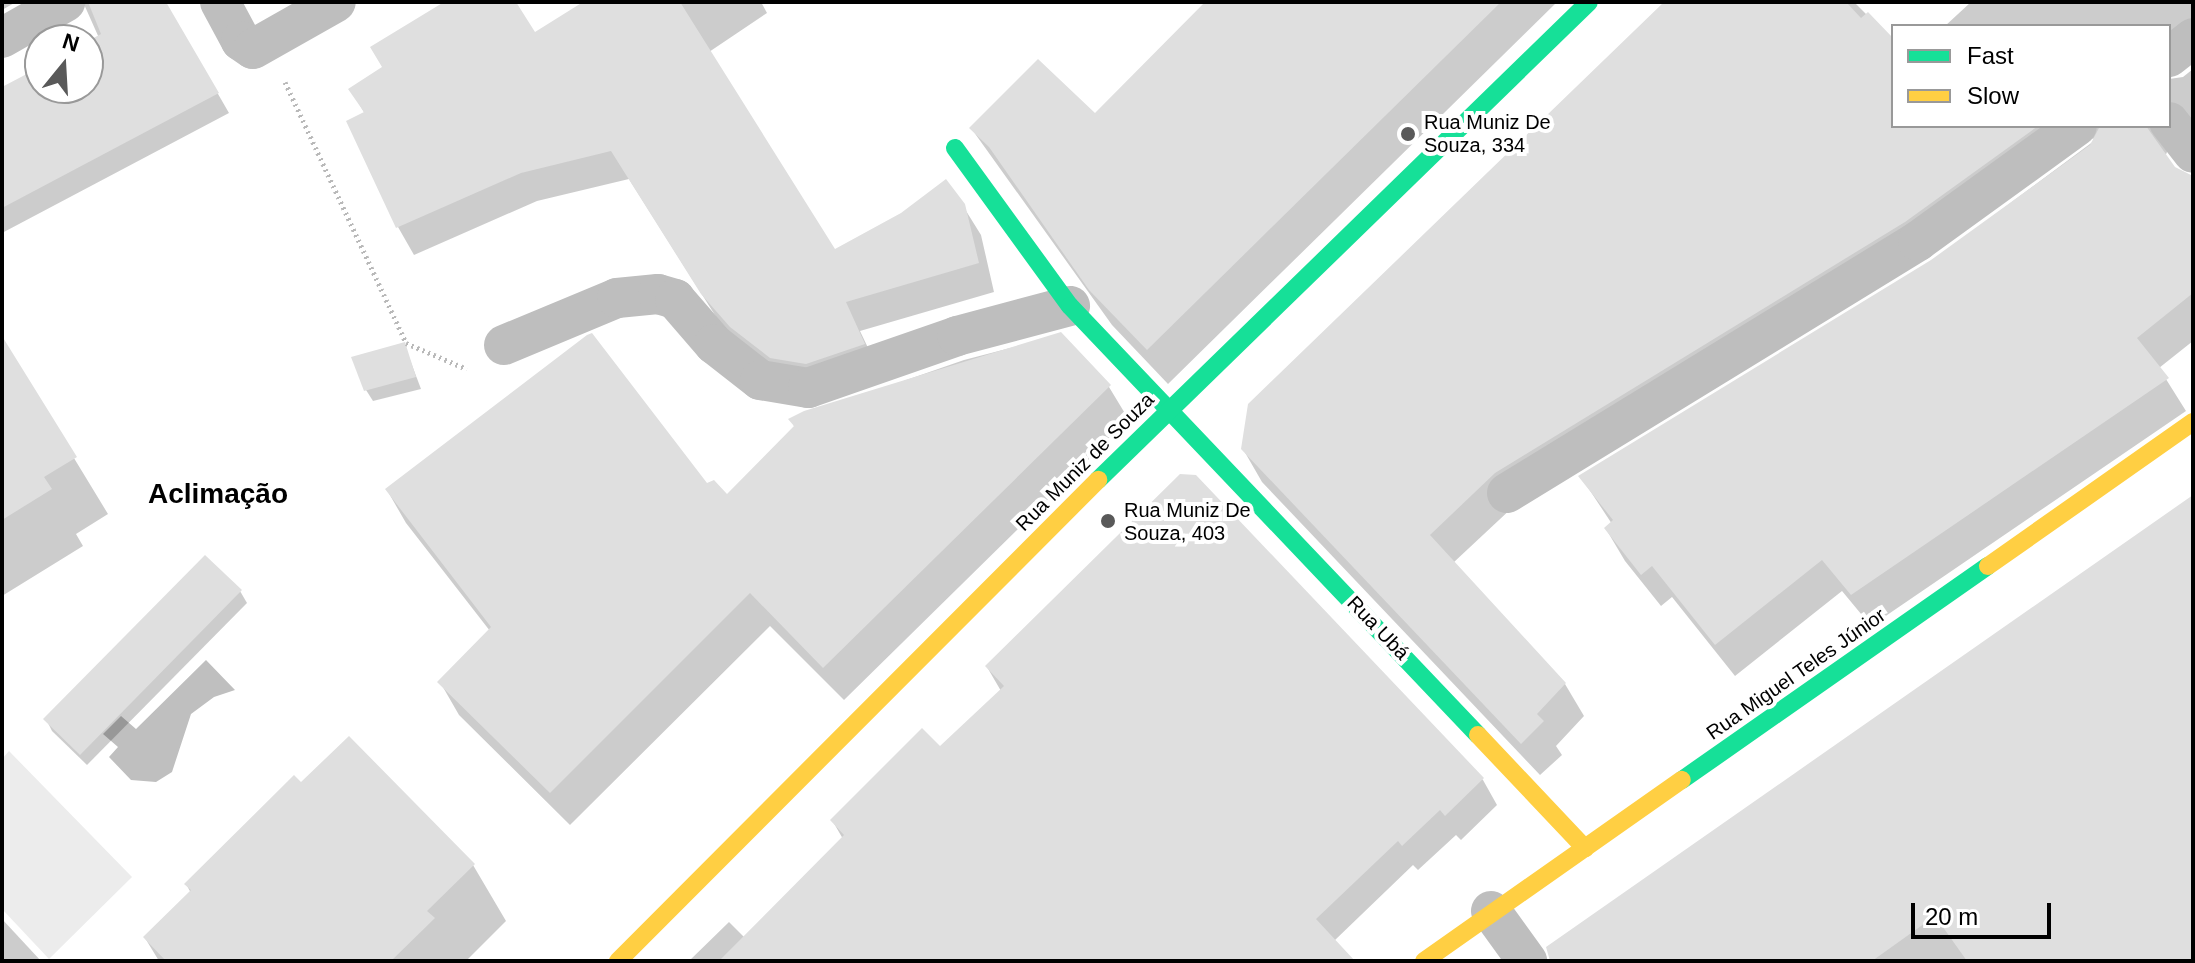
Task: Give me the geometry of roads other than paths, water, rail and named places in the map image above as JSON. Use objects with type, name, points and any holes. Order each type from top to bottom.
[{"type":"street","points":[[2,38],[65,2]]},
{"type":"street","points":[[220,2],[241,41],[260,47],[336,2]]},
{"type":"street","name":"Rua Muniz de Souza","points":[[618,961],[1169,409],[1589,2]]},
{"type":"street","points":[[2171,55],[2193,38]]},
{"type":"street","points":[[2171,125],[2193,153]]},
{"type":"street","points":[[1507,493],[1918,241],[2074,128]]},
{"type":"street","name":"Rua Ubá","points":[[955,148],[1070,306],[1585,848]]},
{"type":"street","points":[[504,345],[617,298],[658,294],[675,299],[714,344],[760,380],[808,388],[957,336],[1070,306]]},
{"type":"street","name":"Rua Miguel Teles Júnior","points":[[1424,961],[1491,911],[2193,422]]},
{"type":"street","points":[[1491,911],[1527,961]]},
{"type":"place","name":"Rua Muniz De Souza, 334","points":[[1408,134]]},
{"type":"place","name":"Rua Muniz De Souza, 403","points":[[1108,521]]},
{"type":"district","name":"Aclimação","points":[[218,494]]}]
